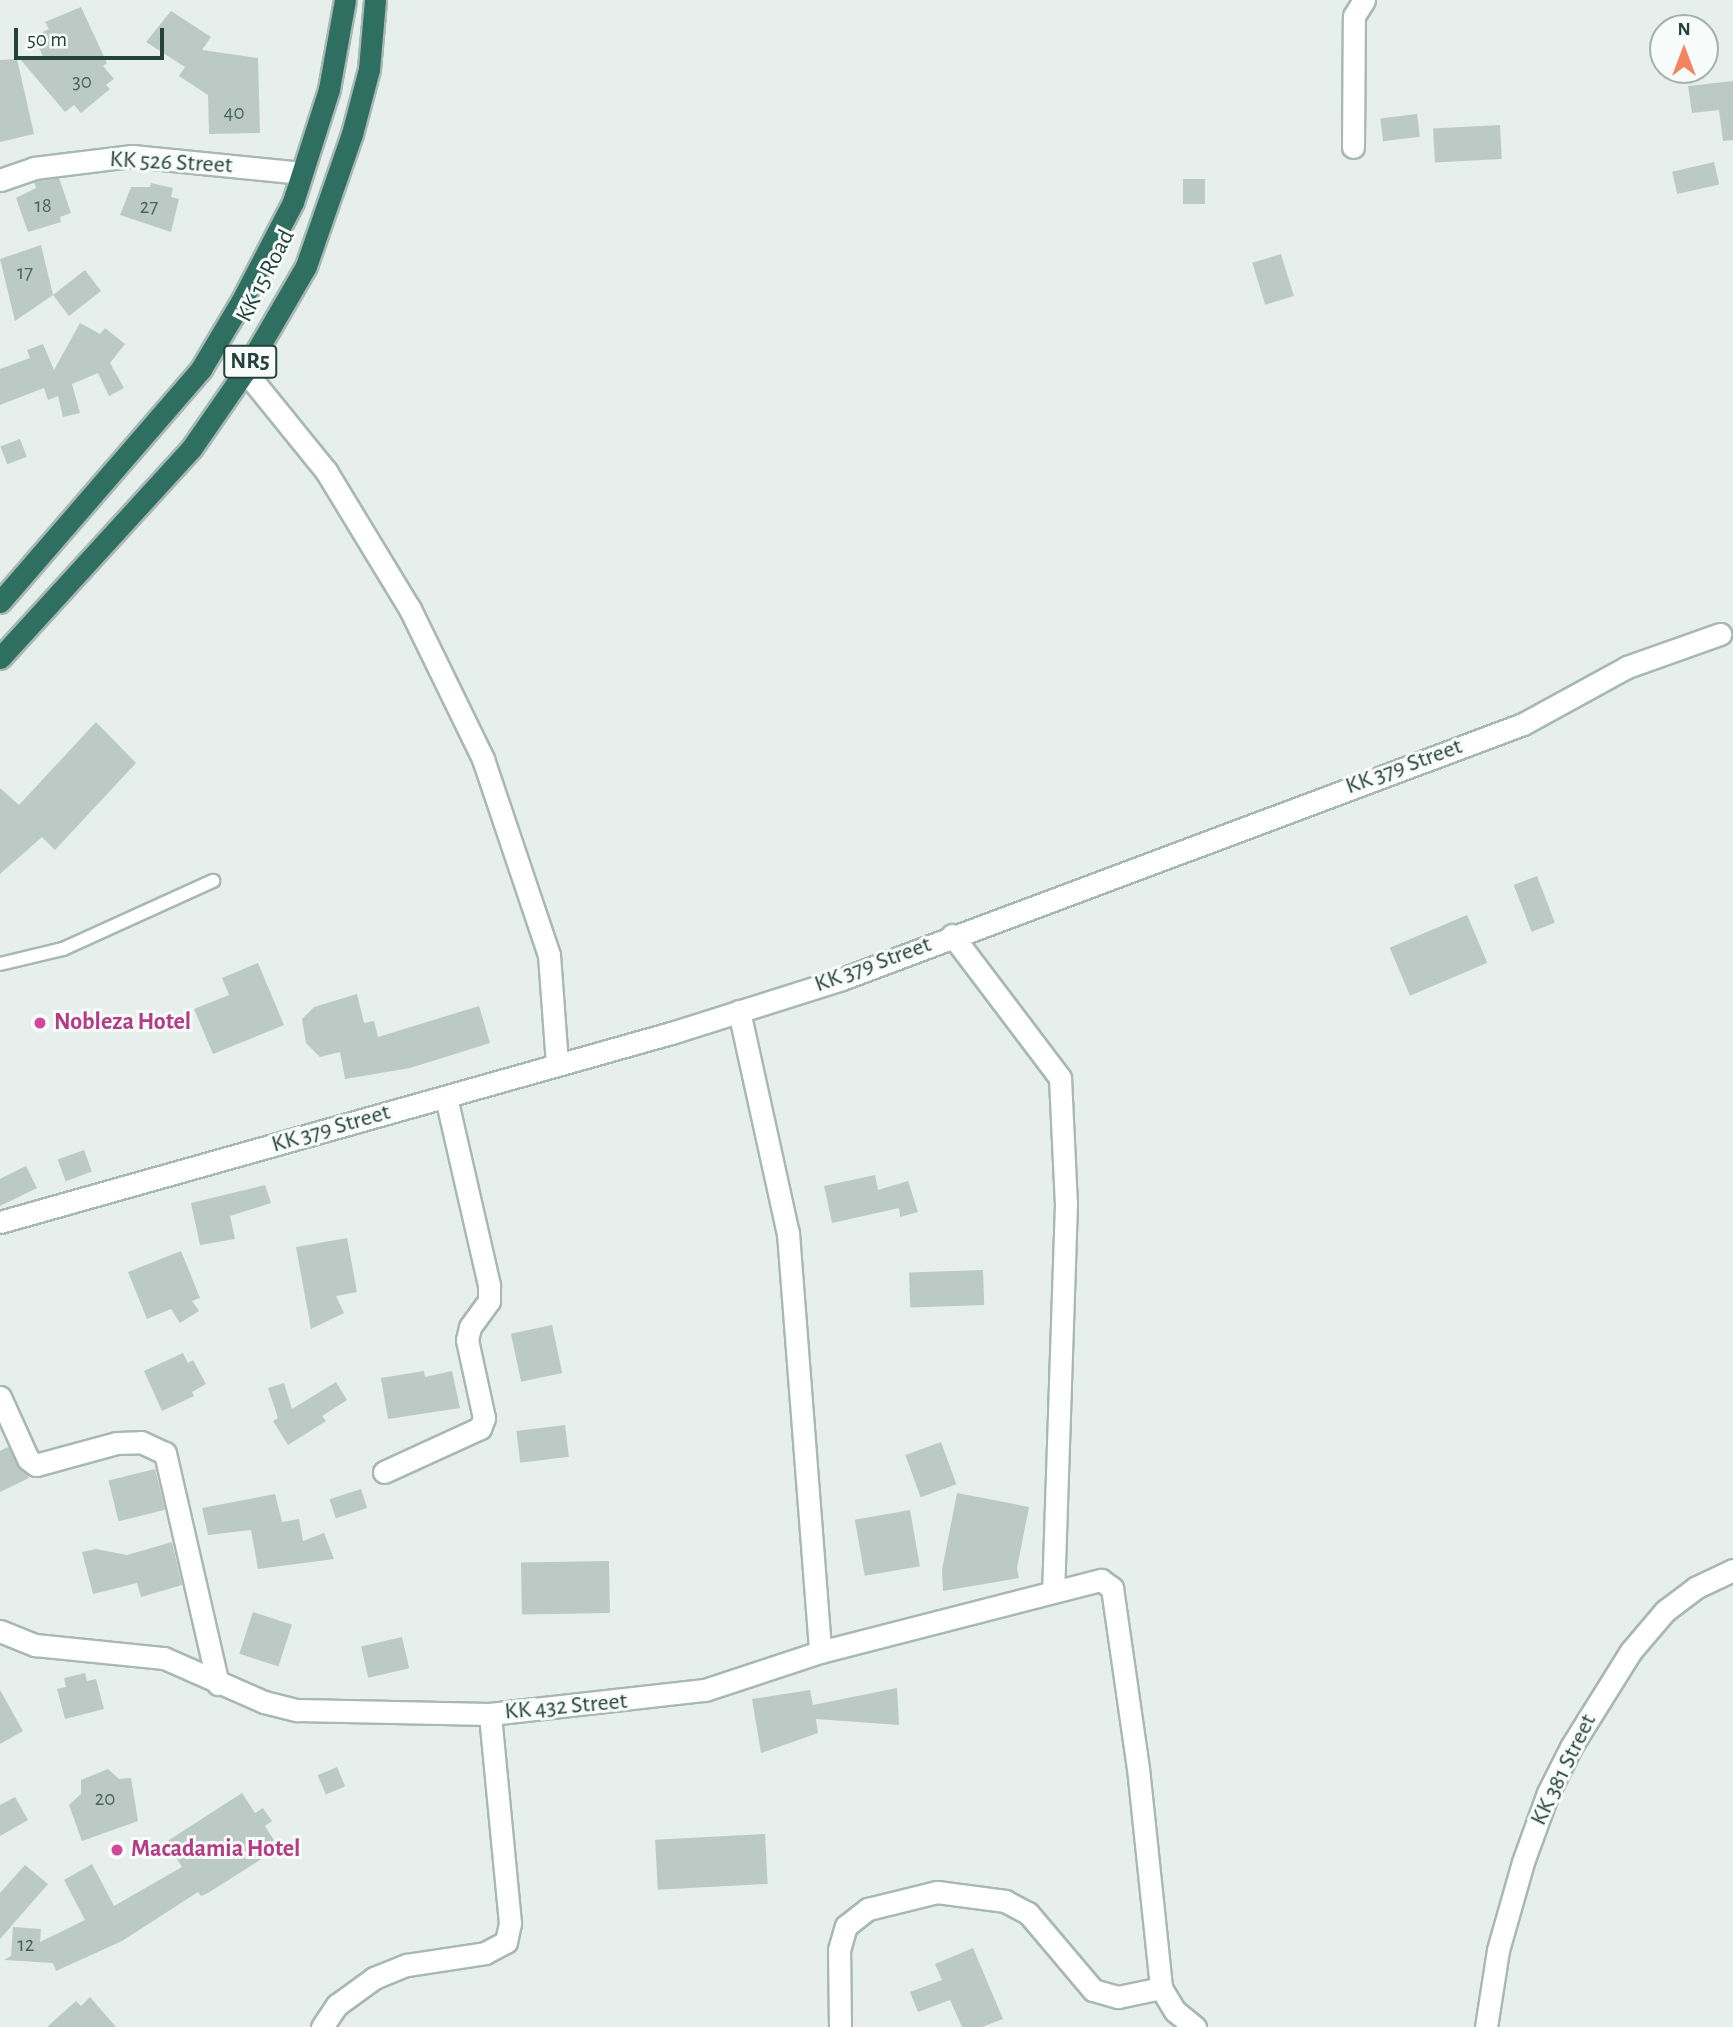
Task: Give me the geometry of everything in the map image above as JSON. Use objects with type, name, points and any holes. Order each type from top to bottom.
[{"type":"highway","name":"KK 15 Road","points":[[0,602],[201,369],[278,235],[302,173],[329,89],[345,0]]},
{"type":"highway","name":"KK 15 Road","points":[[0,658],[191,449],[245,371],[306,266],[369,69],[374,0]]},
{"type":"street","points":[[1353,147],[1354,16],[1364,0]]},
{"type":"street","name":"KK 526 Street","points":[[0,180],[34,168],[132,156],[302,173]]},
{"type":"street","points":[[245,371],[333,482],[410,609],[483,759],[549,955],[557,1064]]},
{"type":"street","name":"KK 379 Street","points":[[0,1222],[446,1097],[842,979],[952,935],[1523,724],[1627,667],[1720,634]]},
{"type":"street","points":[[952,935],[1060,1078],[1066,1203],[1053,1590]]},
{"type":"street","points":[[739,1011],[788,1233],[820,1652]]},
{"type":"street","points":[[384,1472],[480,1428],[484,1418],[467,1340],[470,1327],[489,1301],[489,1285],[446,1097]]},
{"type":"street","points":[[0,1397],[28,1459],[36,1465],[117,1443],[141,1442],[165,1453],[218,1684]]},
{"type":"street","name":"KK 381 Street","points":[[1486,2027],[1498,1950],[1523,1862],[1548,1793],[1571,1747],[1625,1661],[1665,1612],[1695,1588],[1733,1570]]},
{"type":"street","name":"KK 432 Street","points":[[0,1630],[35,1645],[164,1658],[218,1684],[297,1710],[490,1714],[705,1690],[820,1652],[1053,1590],[1101,1580],[1111,1588],[1114,1603],[1138,1768],[1161,1988]]},
{"type":"street","points":[[322,2027],[337,2005],[374,1978],[407,1965],[485,1953],[506,1942],[510,1923],[490,1714]]},
{"type":"street","points":[[840,2027],[839,1950],[846,1926],[868,1909],[937,1892],[1005,1901],[1028,1913],[1093,1990],[1118,1997],[1161,1988],[1175,2011],[1195,2027]]},
{"type":"lane","points":[[0,964],[63,949],[213,881]]},
{"type":"building","points":[[81,7],[107,63],[103,66],[114,79],[106,85],[110,89],[81,113],[74,105],[65,112],[20,59],[43,57],[34,36],[49,29],[45,22]]},
{"type":"building","points":[[171,11],[211,37],[202,50],[258,58],[260,133],[209,134],[208,95],[179,76],[185,67],[146,42]]},
{"type":"building","points":[[17,59],[34,134],[0,142],[0,60]]},
{"type":"building","points":[[1733,81],[1733,140],[1723,141],[1719,110],[1692,113],[1688,86]]},
{"type":"building","points":[[1417,114],[1420,137],[1383,141],[1380,119]]},
{"type":"building","points":[[1500,125],[1502,159],[1435,162],[1433,129]]},
{"type":"building","points":[[1714,162],[1719,184],[1677,194],[1672,172]]},
{"type":"building","points":[[59,178],[71,213],[60,217],[61,222],[28,232],[16,198],[36,188],[34,182]]},
{"type":"building","points":[[1183,179],[1205,179],[1205,204],[1183,204]]},
{"type":"building","points":[[151,183],[173,188],[171,197],[179,199],[171,232],[120,215],[131,187],[150,187]]},
{"type":"building","points":[[41,245],[53,295],[15,321],[0,259]]},
{"type":"building","points":[[1281,254],[1294,296],[1265,305],[1252,263]]},
{"type":"building","points":[[85,270],[101,291],[69,316],[53,295]]},
{"type":"building","points":[[80,323],[100,334],[105,328],[125,344],[110,363],[124,388],[109,396],[98,373],[72,384],[80,413],[63,417],[58,396],[48,400],[44,388],[0,405],[0,369],[30,358],[27,350],[43,344],[54,370]]},
{"type":"building","points":[[20,439],[27,457],[7,464],[0,447]]},
{"type":"building","points":[[96,722],[136,763],[55,850],[42,837],[0,874],[0,788],[19,805]]},
{"type":"building","points":[[1537,876],[1555,923],[1532,932],[1514,885]]},
{"type":"building","points":[[1467,915],[1487,963],[1410,996],[1390,948]]},
{"type":"building","points":[[258,963],[284,1025],[213,1054],[194,1009],[229,995],[222,978]]},
{"type":"building","points":[[357,994],[364,1023],[374,1021],[378,1037],[479,1006],[490,1043],[410,1068],[345,1079],[340,1052],[320,1057],[306,1043],[302,1019],[314,1007]]},
{"type":"building","points":[[84,1150],[92,1172],[66,1181],[58,1160]]},
{"type":"building","points":[[26,1166],[37,1188],[0,1206],[0,1179]]},
{"type":"building","points":[[875,1175],[878,1190],[908,1181],[918,1212],[900,1217],[899,1208],[832,1223],[824,1186]]},
{"type":"building","points":[[265,1185],[271,1203],[230,1216],[235,1239],[200,1245],[191,1203]]},
{"type":"building","points":[[347,1238],[357,1292],[336,1296],[344,1313],[311,1329],[296,1247]]},
{"type":"building","points":[[181,1251],[200,1298],[192,1301],[199,1311],[180,1323],[171,1309],[147,1319],[128,1272]]},
{"type":"building","points":[[983,1270],[984,1305],[910,1308],[909,1273]]},
{"type":"building","points":[[552,1325],[562,1373],[521,1382],[511,1334]]},
{"type":"building","points":[[183,1353],[188,1363],[193,1360],[206,1384],[192,1392],[194,1396],[162,1411],[144,1371]]},
{"type":"building","points":[[424,1371],[425,1377],[452,1371],[460,1408],[388,1419],[381,1378]]},
{"type":"building","points":[[336,1382],[347,1400],[322,1416],[326,1421],[288,1445],[273,1421],[278,1418],[268,1388],[284,1383],[292,1409]]},
{"type":"building","points":[[565,1425],[569,1457],[520,1463],[516,1431]]},
{"type":"building","points":[[941,1442],[956,1484],[921,1497],[905,1455]]},
{"type":"building","points":[[8,1447],[29,1478],[0,1492],[0,1451]]},
{"type":"building","points":[[155,1469],[165,1510],[119,1521],[108,1481]]},
{"type":"building","points":[[361,1489],[367,1508],[336,1518],[330,1499]]},
{"type":"building","points":[[957,1493],[1029,1507],[1017,1568],[1019,1578],[943,1591],[942,1570]]},
{"type":"building","points":[[275,1494],[282,1522],[299,1519],[303,1541],[324,1533],[334,1559],[258,1569],[251,1530],[208,1535],[202,1508]]},
{"type":"building","points":[[910,1510],[920,1566],[865,1576],[855,1520]]},
{"type":"building","points":[[172,1542],[182,1585],[141,1597],[137,1583],[93,1594],[82,1552],[96,1549],[127,1555]]},
{"type":"building","points":[[609,1561],[610,1613],[522,1615],[521,1563]]},
{"type":"building","points":[[253,1612],[292,1625],[278,1667],[239,1654]]},
{"type":"building","points":[[402,1637],[409,1668],[368,1678],[361,1646]]},
{"type":"building","points":[[85,1673],[87,1681],[96,1679],[104,1709],[65,1719],[57,1689],[66,1687],[64,1678]]},
{"type":"building","points":[[897,1688],[899,1725],[816,1719],[818,1733],[761,1753],[752,1699],[810,1690],[813,1705]]},
{"type":"building","points":[[0,1690],[23,1731],[0,1744]]},
{"type":"building","points":[[337,1767],[345,1786],[326,1795],[318,1775]]},
{"type":"building","points":[[108,1769],[119,1779],[131,1778],[138,1821],[82,1841],[69,1805],[81,1794],[81,1780]]},
{"type":"building","points":[[242,1793],[255,1813],[263,1808],[272,1821],[265,1826],[279,1848],[208,1893],[201,1896],[198,1892],[122,1941],[56,1971],[53,1963],[4,1960],[11,1956],[13,1927],[41,1929],[40,1942],[85,1920],[64,1880],[92,1864],[114,1906],[182,1867],[166,1842]]},
{"type":"building","points":[[15,1797],[28,1820],[0,1836],[0,1805]]},
{"type":"building","points":[[765,1834],[768,1884],[658,1890],[655,1840]]},
{"type":"building","points":[[25,1865],[48,1884],[0,1939],[0,1893]]},
{"type":"building","points":[[973,1948],[1003,2019],[982,2027],[962,2027],[950,2000],[918,2012],[910,1992],[942,1980],[935,1964]]},
{"type":"building","points":[[90,1997],[116,2027],[47,2027],[76,2001],[81,2006]]},
{"type":"place","name":"Nobleza Hotel","points":[[40,1023]]},
{"type":"place","name":"Macadamia Hotel","points":[[117,1850]]}]
